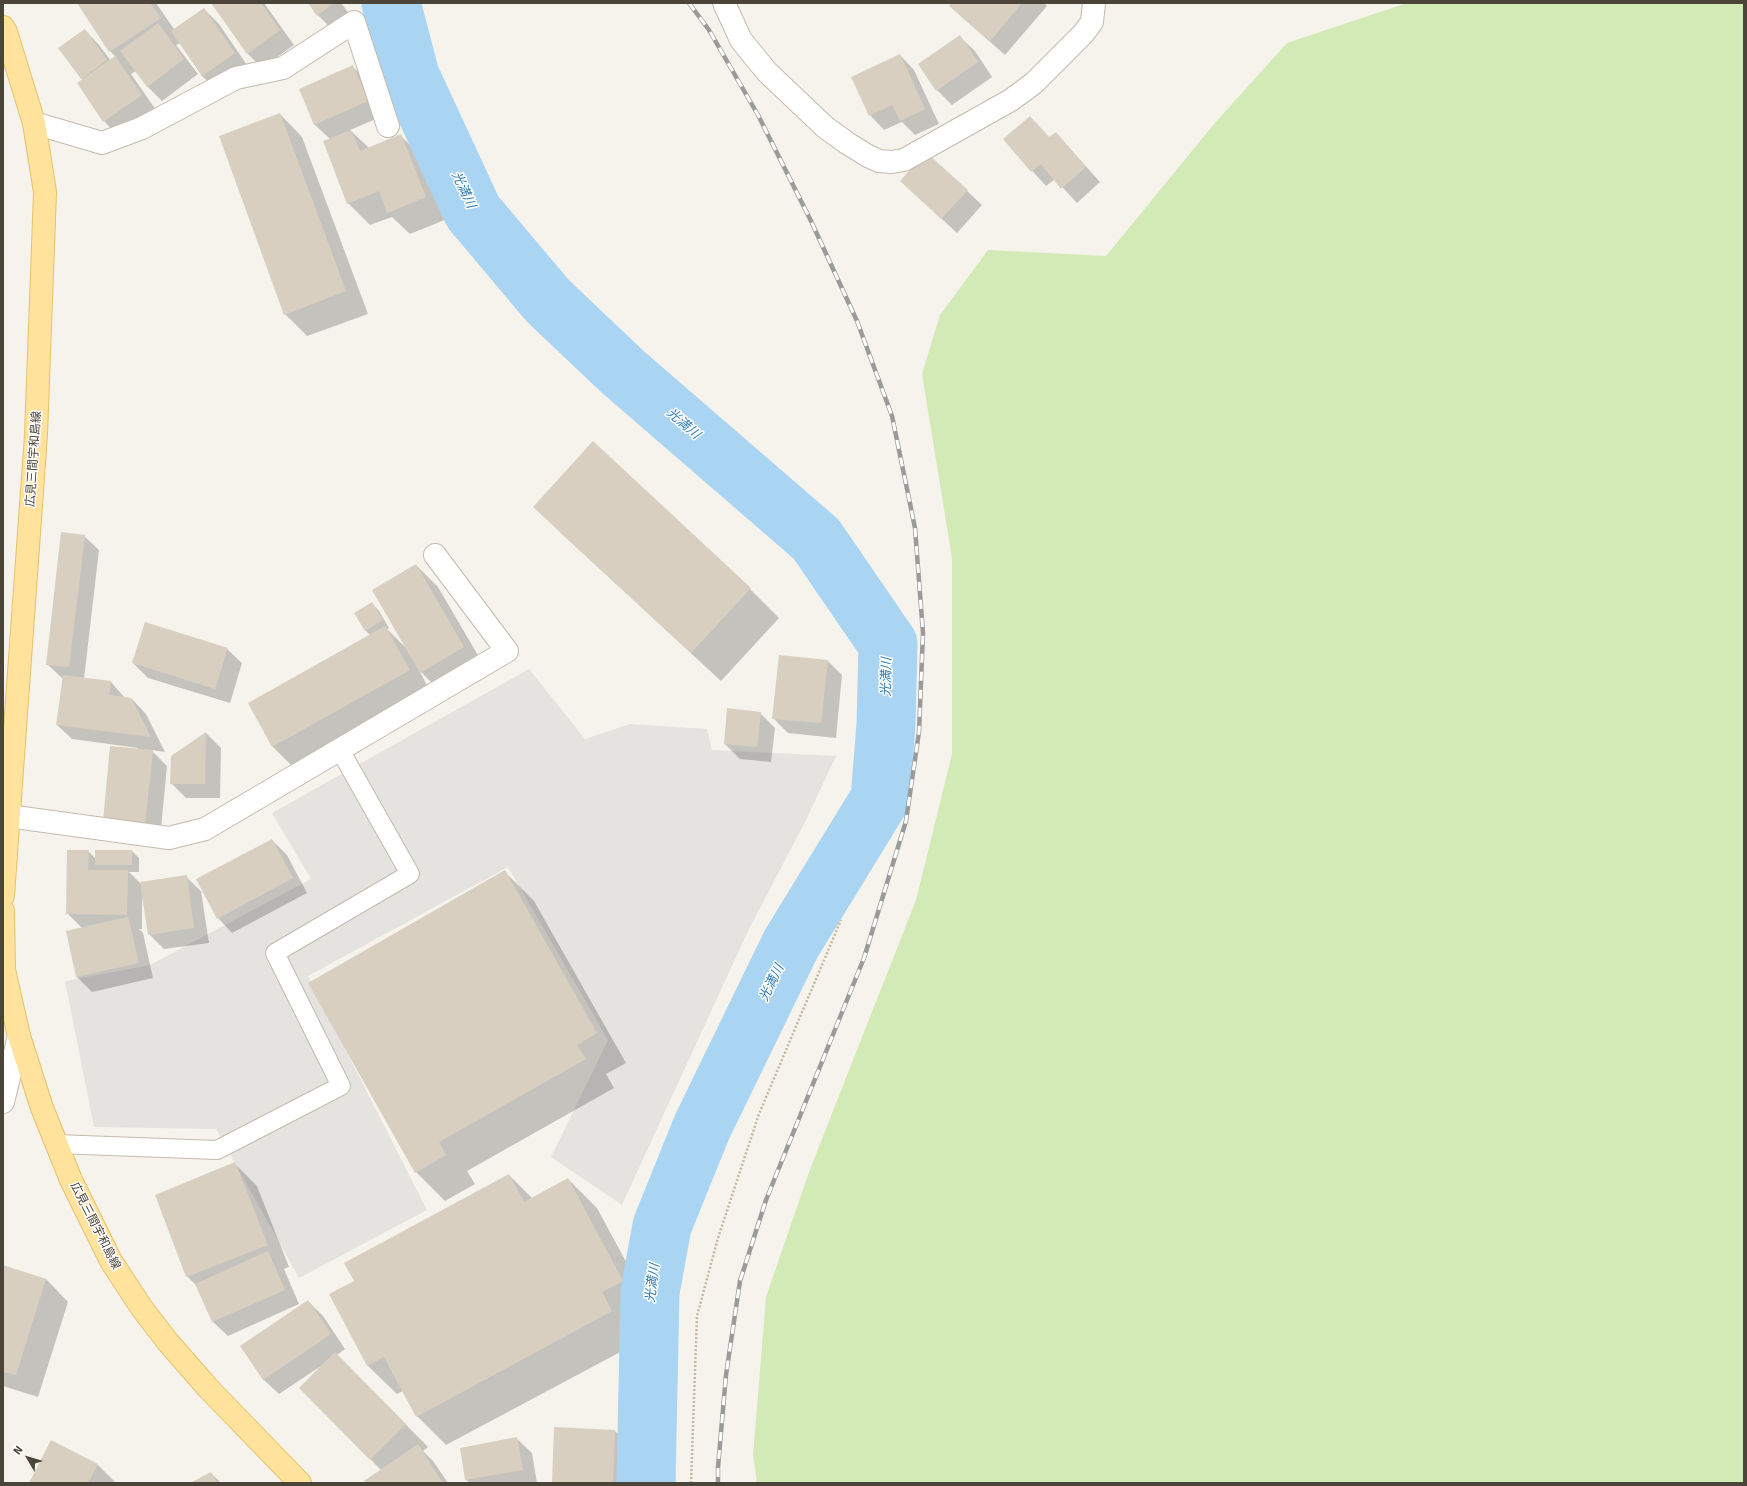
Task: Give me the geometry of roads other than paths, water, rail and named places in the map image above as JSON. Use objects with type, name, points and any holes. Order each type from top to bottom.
[{"type":"main road","name":"広見三間宇和島線","points":[[3,27],[6,32],[34,123],[45,192],[36,427],[3,896]]},
{"type":"main road","name":"広見三間宇和島線","points":[[3,911],[4,970],[19,1036],[42,1108],[56,1144],[71,1180],[111,1260],[141,1307],[167,1341],[208,1388],[300,1483]]},
{"type":"street","points":[[724,3],[741,40],[752,55],[825,127],[868,156],[879,161],[892,162],[904,160],[1011,100],[1034,83],[1062,57],[1088,28],[1092,22],[1094,3]]},
{"type":"street","points":[[34,123],[102,143],[142,128],[236,78],[283,68],[354,22],[388,126]]},
{"type":"street","points":[[8,816],[169,838],[206,830],[507,651],[435,555]]},
{"type":"street","points":[[3,1102],[19,1036]]},
{"type":"lane","points":[[56,1144],[217,1150],[341,1086],[275,953],[410,874],[340,750]]},
{"type":"waterway","name":"光満川","points":[[391,3],[410,76],[473,212],[548,301],[624,373],[816,539],[888,644],[886,725],[880,799],[791,944],[702,1127],[662,1226],[650,1292],[646,1483]]},
{"type":"railway","points":[[689,3],[709,30],[758,115],[811,221],[857,321],[892,416],[915,528],[923,633],[919,732],[906,821],[864,958],[766,1200],[740,1281],[726,1375],[718,1483]]}]
